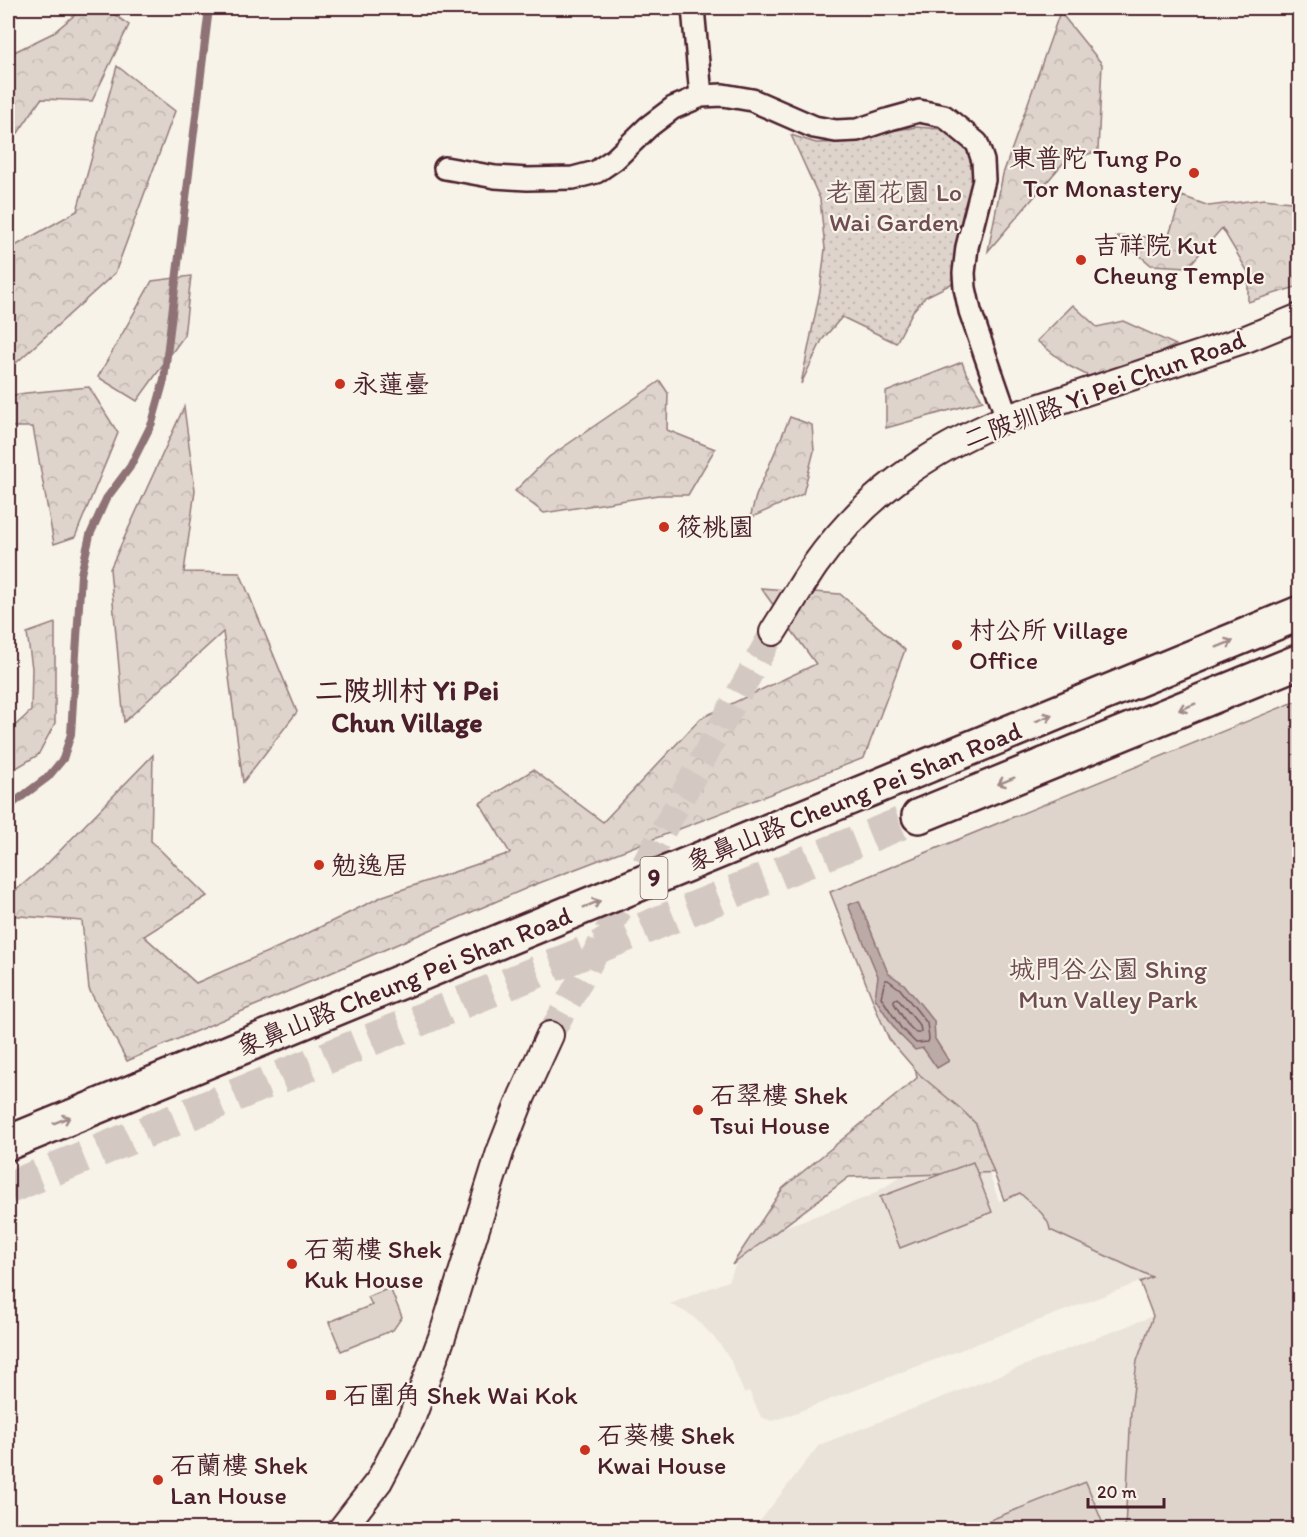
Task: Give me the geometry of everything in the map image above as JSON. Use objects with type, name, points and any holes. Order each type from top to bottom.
[{"type":"highway","name":"象鼻山路 Cheung Pei Shan Road","points":[[8,1143],[1299,613]]},
{"type":"highway","name":"象鼻山路 Cheung Pei Shan Road","points":[[919,816],[1299,661]]},
{"type":"street","points":[[693,8],[701,96]]},
{"type":"street","points":[[445,168],[495,177],[527,179],[573,178],[596,172],[615,159],[648,127],[673,108],[701,96],[723,94],[752,100],[814,127],[836,131],[857,130],[890,118],[919,111],[944,116],[977,143],[983,161],[984,180],[967,247],[965,288],[970,311],[1006,418]]},
{"type":"street","name":"二陂圳路 Yi Pei Chun Road","points":[[773,632],[816,565],[847,526],[894,482],[935,453],[1006,418],[1246,339],[1299,317]]},
{"type":"street","points":[[341,1530],[379,1481],[411,1420],[442,1337],[500,1152],[550,1035]]},
{"type":"shaded area","points":[[973,1130],[999,1201],[1020,1193],[1048,1221],[1050,1230],[1153,1277],[779,1419],[772,1421],[761,1417],[749,1391],[744,1393],[730,1359],[719,1343],[691,1315],[670,1304],[728,1281],[748,1240],[868,1197],[896,1180],[912,1166]]},
{"type":"shaded area","points":[[1153,1316],[1137,1361],[1131,1410],[1125,1529],[753,1530],[819,1445]]},
{"type":"green space","points":[[83,8],[105,8],[129,25],[92,101],[41,99],[18,133],[8,135],[8,55],[53,33]]},
{"type":"green space","points":[[1060,12],[1102,64],[1098,151],[1064,162],[988,251],[1003,174]]},
{"type":"green space","points":[[117,66],[175,111],[115,273],[16,363],[8,357],[8,250],[77,211]]},
{"type":"green space","name":"老圍花園 Lo Wai Garden","points":[[917,127],[941,129],[960,137],[972,148],[978,164],[957,248],[953,283],[925,297],[913,311],[896,343],[842,317],[822,340],[801,384],[820,291],[825,249],[820,199],[791,135],[816,143],[849,142],[890,131]]},
{"type":"green space","points":[[1182,196],[1209,206],[1264,199],[1299,203],[1299,286],[1248,302],[1248,272],[1222,228],[1188,267],[1151,265],[1117,236],[1168,238]]},
{"type":"green space","points":[[191,276],[184,336],[137,401],[98,377],[152,281]]},
{"type":"green space","points":[[1073,305],[1097,327],[1123,321],[1176,345],[1100,382],[1069,366],[1037,341]]},
{"type":"green space","points":[[962,362],[983,401],[886,428],[886,392]]},
{"type":"green space","points":[[660,381],[668,393],[667,430],[715,449],[688,495],[658,495],[544,513],[515,491],[549,457]]},
{"type":"green space","points":[[89,387],[118,433],[75,537],[54,544],[33,427],[8,427],[8,396]]},
{"type":"green space","points":[[184,407],[195,490],[184,572],[240,573],[297,712],[243,782],[223,632],[124,722],[110,569]]},
{"type":"green space","points":[[790,417],[812,425],[814,451],[803,494],[750,518],[756,496]]},
{"type":"green space","points":[[761,588],[840,594],[905,650],[864,758],[534,885],[127,1061],[89,989],[82,921],[8,915],[8,897],[48,863],[153,755],[151,841],[207,896],[144,936],[196,983],[290,942],[383,896],[510,853],[480,803],[533,770],[603,822],[701,718],[816,664]]},
{"type":"green space","points":[[55,623],[55,723],[38,755],[8,773],[8,732],[31,711],[32,668],[27,633]]},
{"type":"green space","name":"城門谷公園 Shing Mun Valley Park","points":[[1299,700],[1299,1529],[1125,1529],[1131,1410],[1137,1361],[1153,1316],[1140,1282],[1152,1277],[1050,1230],[1043,1215],[1020,1193],[1004,1200],[976,1124],[920,1075],[889,1039],[830,892]]},
{"type":"green space","points":[[912,1049],[1040,1171],[849,1177],[732,1265],[783,1188],[917,1078]]},
{"type":"green space","points":[[973,1162],[992,1212],[900,1248],[880,1197]]},
{"type":"green space","points":[[390,1288],[402,1317],[393,1330],[341,1351],[329,1322],[372,1305],[368,1297]]},
{"type":"green space","points":[[1086,1482],[1105,1529],[983,1529],[980,1524]]},
{"type":"water","points":[[859,901],[888,973],[904,984],[934,1021],[935,1039],[949,1061],[937,1068],[923,1048],[915,1050],[897,1032],[875,998],[878,976],[848,905]]},
{"type":"waterway","points":[[8,807],[48,777],[63,759],[71,734],[81,574],[90,535],[106,499],[130,467],[152,423],[164,380],[209,8]]},
{"type":"tunnel","points":[[550,1035],[773,632]]},
{"type":"tunnel","points":[[8,1188],[919,816]]},
{"type":"place","name":"東普陀 Tung Po Tor Monastery","points":[[1194,173]]},
{"type":"place","name":"吉祥院 Kut Cheung Temple","points":[[1081,260]]},
{"type":"place","name":"永蓮臺","points":[[340,384]]},
{"type":"place","name":"筱桃園","points":[[664,527]]},
{"type":"place","name":"村公所 Village Office","points":[[957,645]]},
{"type":"place","name":"勉逸居","points":[[319,865]]},
{"type":"place","name":"石翠樓 Shek Tsui House","points":[[698,1110]]},
{"type":"place","name":"石菊樓 Shek Kuk House","points":[[292,1264]]},
{"type":"place","name":"石圍角 Shek Wai Kok","points":[[331,1395]]},
{"type":"place","name":"石葵樓 Shek Kwai House","points":[[585,1450]]},
{"type":"place","name":"石蘭樓 Shek Lan House","points":[[158,1480]]},
{"type":"district","name":"二陂圳村 Yi Pei Chun Village","points":[[407,706]]}]
